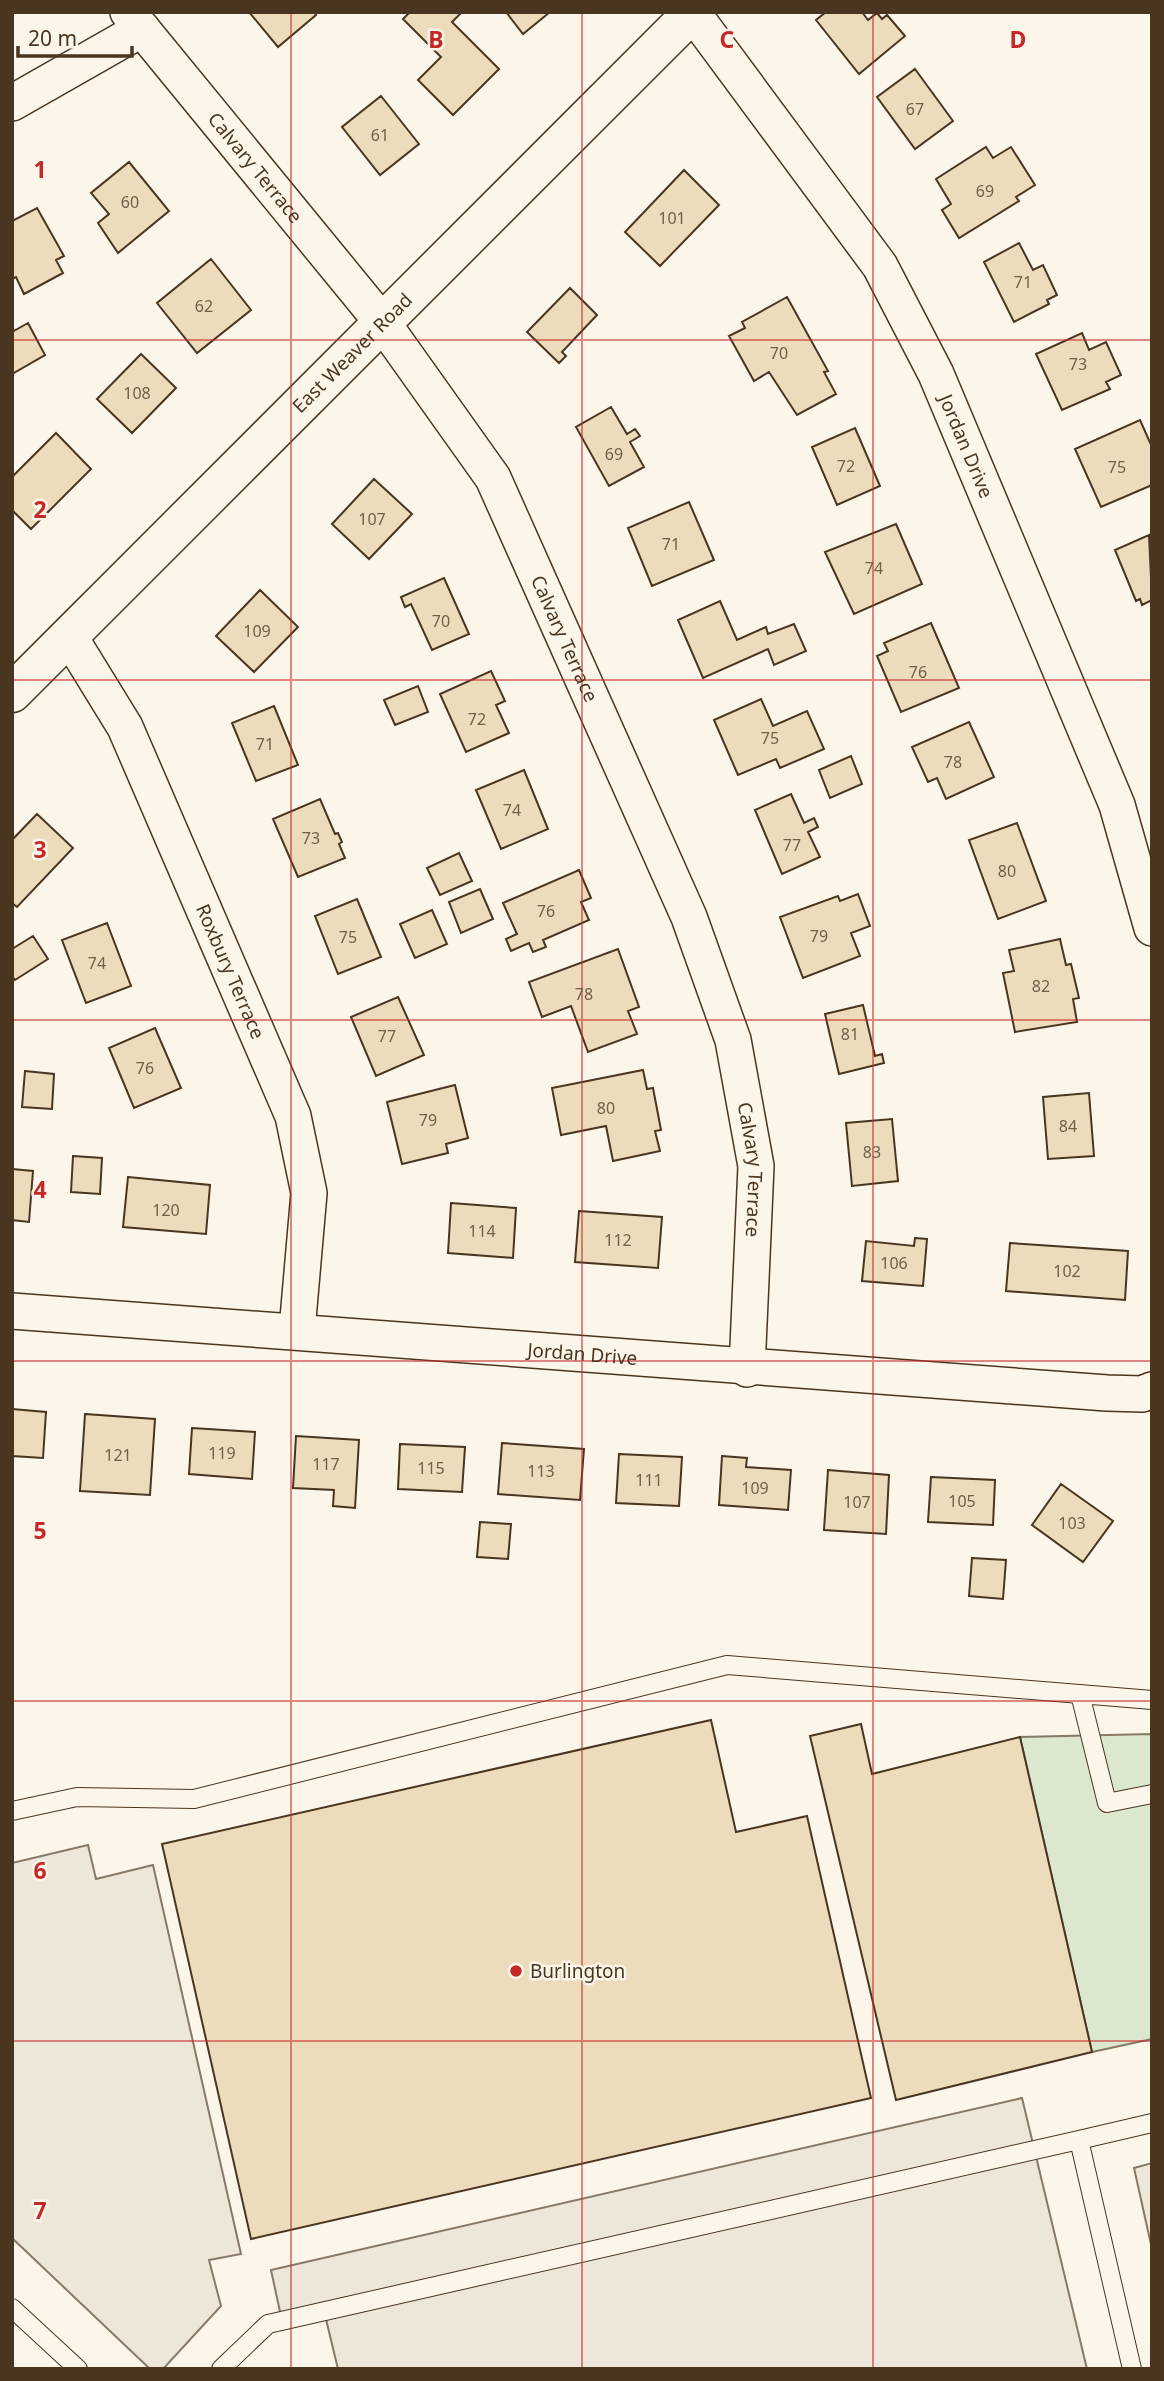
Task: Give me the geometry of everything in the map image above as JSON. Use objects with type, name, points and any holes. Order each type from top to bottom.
[{"type":"street","name":"East Weaver Road","points":[[12,693],[692,13]]},
{"type":"street","name":"Jordan Drive","points":[[692,13],[880,266],[936,374],[1116,804],[1152,929]]},
{"type":"street","name":"Calvary Terrace","points":[[135,21],[382,322],[493,478],[689,917],[733,1040],[757,1166],[747,1369]]},
{"type":"street","points":[[12,103],[135,21]]},
{"type":"street","name":"Roxbury Terrace","points":[[69,636],[125,727],[293,1116],[309,1193],[297,1330]]},
{"type":"street","name":"Jordan Drive","points":[[12,1311],[297,1330],[747,1369],[1107,1393],[1142,1394],[1152,1390]]},
{"type":"lane","points":[[12,1811],[77,1797],[194,1799],[727,1665],[1152,1700]]},
{"type":"lane","points":[[1080,1694],[1107,1803],[1152,1794]]},
{"type":"lane","points":[[221,2369],[268,2324],[1152,2123]]},
{"type":"lane","points":[[1079,2140],[1132,2369]]},
{"type":"lane","points":[[12,2308],[78,2369]]},
{"type":"green space","points":[[1152,1734],[1152,2039],[1092,2052],[1020,1737]]},
{"type":"shaded area","points":[[88,1845],[96,1879],[153,1865],[241,2254],[209,2260],[221,2306],[163,2369],[150,2369],[12,2238],[12,1863]]},
{"type":"shaded area","points":[[1022,2098],[1087,2369],[338,2369],[324,2311],[282,2321],[271,2270]]},
{"type":"shaded area","points":[[1152,2163],[1152,2249],[1134,2168]]},
{"type":"building","points":[[249,12],[314,12],[316,15],[278,47]]},
{"type":"building","points":[[410,12],[462,12],[452,22],[499,69],[453,115],[418,80],[441,57],[403,19]]},
{"type":"building","points":[[506,12],[550,12],[523,34]]},
{"type":"building","points":[[826,12],[862,12],[868,20],[877,13],[882,19],[887,15],[905,36],[859,74],[816,20]]},
{"type":"building","points":[[915,69],[953,121],[915,149],[877,97]]},
{"type":"building","points":[[381,96],[419,144],[380,175],[342,127]]},
{"type":"building","points":[[986,147],[993,158],[1011,147],[1035,185],[1016,197],[1019,201],[959,238],[942,210],[951,204],[936,179]]},
{"type":"building","points":[[129,162],[169,211],[118,253],[98,223],[109,214],[91,193]]},
{"type":"building","points":[[684,170],[719,205],[660,266],[625,232]]},
{"type":"building","points":[[37,208],[64,256],[56,260],[63,273],[24,294],[16,277],[12,279],[12,221]]},
{"type":"building","points":[[1019,243],[1033,270],[1043,265],[1057,295],[1047,300],[1049,304],[1014,322],[984,262]]},
{"type":"building","points":[[211,259],[251,310],[197,353],[157,303]]},
{"type":"building","points":[[570,288],[597,315],[562,352],[566,356],[559,363],[527,332]]},
{"type":"building","points":[[787,297],[828,371],[824,372],[836,394],[797,415],[769,372],[754,381],[729,336],[745,328],[742,322]]},
{"type":"building","points":[[28,323],[45,355],[12,374],[12,332]]},
{"type":"building","points":[[1082,333],[1089,350],[1106,342],[1121,375],[1106,382],[1110,389],[1062,410],[1036,354]]},
{"type":"building","points":[[141,354],[176,388],[132,433],[97,399]]},
{"type":"building","points":[[611,407],[627,434],[635,429],[640,436],[630,442],[644,467],[609,486],[576,427]]},
{"type":"building","points":[[1140,420],[1152,447],[1152,485],[1101,507],[1075,449]]},
{"type":"building","points":[[855,428],[880,486],[837,505],[812,447]]},
{"type":"building","points":[[56,433],[91,469],[31,529],[12,510],[12,477]]},
{"type":"building","points":[[374,479],[412,514],[369,559],[332,524]]},
{"type":"building","points":[[689,502],[714,560],[652,586],[628,528]]},
{"type":"building","points":[[896,524],[922,584],[854,614],[825,552]]},
{"type":"building","points":[[1149,535],[1152,600],[1142,605],[1140,599],[1136,601],[1115,550]]},
{"type":"building","points":[[444,578],[469,634],[432,650],[411,604],[405,607],[401,597]]},
{"type":"building","points":[[260,590],[298,627],[254,672],[216,636]]},
{"type":"building","points":[[720,601],[737,640],[766,627],[768,634],[794,624],[806,651],[774,665],[768,649],[703,678],[678,620]]},
{"type":"building","points":[[931,623],[959,688],[901,712],[877,656],[888,651],[884,643]]},
{"type":"building","points":[[491,671],[505,701],[496,705],[509,733],[466,752],[440,694]]},
{"type":"building","points":[[418,686],[428,712],[395,725],[384,700]]},
{"type":"building","points":[[761,699],[773,726],[807,711],[824,749],[780,768],[776,759],[738,775],[714,720]]},
{"type":"building","points":[[274,706],[298,765],[256,781],[232,723]]},
{"type":"building","points":[[969,722],[994,777],[946,799],[937,778],[928,782],[912,747]]},
{"type":"building","points":[[851,756],[862,784],[830,798],[819,770]]},
{"type":"building","points":[[524,770],[548,829],[501,849],[476,790]]},
{"type":"building","points":[[791,794],[804,823],[814,818],[818,827],[808,832],[820,857],[782,874],[755,810]]},
{"type":"building","points":[[320,799],[335,834],[338,833],[342,842],[339,844],[345,858],[298,877],[273,819]]},
{"type":"building","points":[[37,814],[73,848],[17,907],[12,903],[12,840]]},
{"type":"building","points":[[1017,823],[1046,901],[998,919],[969,840]]},
{"type":"building","points":[[459,853],[472,881],[440,895],[427,868]]},
{"type":"building","points":[[579,870],[591,898],[581,902],[589,920],[543,940],[546,947],[533,952],[529,943],[511,951],[506,939],[517,934],[503,903]]},
{"type":"building","points":[[480,889],[493,919],[461,933],[449,902]]},
{"type":"building","points":[[858,894],[870,926],[851,933],[860,956],[803,978],[780,917],[838,896],[840,901]]},
{"type":"building","points":[[357,899],[381,957],[338,974],[315,916]]},
{"type":"building","points":[[432,910],[447,944],[415,958],[400,924]]},
{"type":"building","points":[[107,923],[131,986],[86,1003],[62,940]]},
{"type":"building","points":[[33,936],[48,959],[15,980],[12,976],[12,949]]},
{"type":"building","points":[[1060,939],[1066,965],[1071,964],[1079,998],[1073,999],[1077,1022],[1015,1032],[1003,973],[1014,971],[1009,950]]},
{"type":"building","points":[[618,949],[639,1007],[628,1011],[637,1034],[588,1052],[571,1006],[542,1017],[529,982]]},
{"type":"building","points":[[398,997],[424,1055],[376,1076],[351,1017]]},
{"type":"building","points":[[863,1005],[875,1056],[882,1054],[884,1063],[839,1074],[825,1014]]},
{"type":"building","points":[[155,1028],[181,1088],[134,1108],[109,1048]]},
{"type":"building","points":[[643,1070],[647,1089],[653,1088],[661,1130],[655,1131],[660,1151],[613,1161],[606,1126],[561,1135],[552,1088]]},
{"type":"building","points":[[25,1071],[54,1074],[52,1109],[22,1107]]},
{"type":"building","points":[[455,1085],[468,1138],[446,1144],[448,1153],[402,1164],[387,1102]]},
{"type":"building","points":[[1089,1093],[1094,1156],[1048,1159],[1043,1097]]},
{"type":"building","points":[[892,1119],[898,1181],[852,1186],[846,1123]]},
{"type":"building","points":[[73,1156],[102,1158],[100,1194],[71,1192]]},
{"type":"building","points":[[12,1169],[33,1171],[29,1222],[12,1220]]},
{"type":"building","points":[[128,1177],[210,1185],[206,1234],[123,1227]]},
{"type":"building","points":[[451,1203],[516,1208],[513,1258],[448,1253]]},
{"type":"building","points":[[579,1211],[662,1217],[658,1268],[575,1262]]},
{"type":"building","points":[[915,1238],[927,1239],[923,1286],[862,1281],[866,1241],[914,1246]]},
{"type":"building","points":[[1010,1243],[1128,1251],[1125,1300],[1006,1291]]},
{"type":"building","points":[[12,1409],[46,1412],[43,1458],[12,1456]]},
{"type":"building","points":[[85,1414],[155,1419],[150,1495],[80,1491]]},
{"type":"building","points":[[192,1428],[255,1432],[252,1479],[189,1474]]},
{"type":"building","points":[[296,1436],[359,1440],[355,1508],[333,1506],[334,1490],[293,1488]]},
{"type":"building","points":[[502,1443],[584,1449],[580,1500],[498,1494]]},
{"type":"building","points":[[400,1444],[465,1447],[462,1492],[398,1489]]},
{"type":"building","points":[[619,1454],[682,1457],[679,1506],[616,1503]]},
{"type":"building","points":[[722,1456],[747,1458],[746,1467],[791,1470],[788,1510],[719,1505]]},
{"type":"building","points":[[828,1470],[889,1475],[886,1534],[824,1530]]},
{"type":"building","points":[[931,1477],[995,1480],[993,1525],[928,1522]]},
{"type":"building","points":[[1061,1484],[1113,1521],[1083,1562],[1032,1525]]},
{"type":"building","points":[[480,1522],[511,1524],[508,1559],[477,1557]]},
{"type":"building","points":[[972,1558],[1006,1560],[1003,1599],[969,1596]]},
{"type":"building","name":"Burlington","points":[[711,1720],[736,1832],[807,1816],[871,2098],[251,2239],[162,1844]]},
{"type":"building","points":[[861,1724],[872,1774],[1020,1737],[1092,2052],[896,2100],[810,1736]]},
{"type":"place","name":"Burlington","points":[[516,1971]]}]
